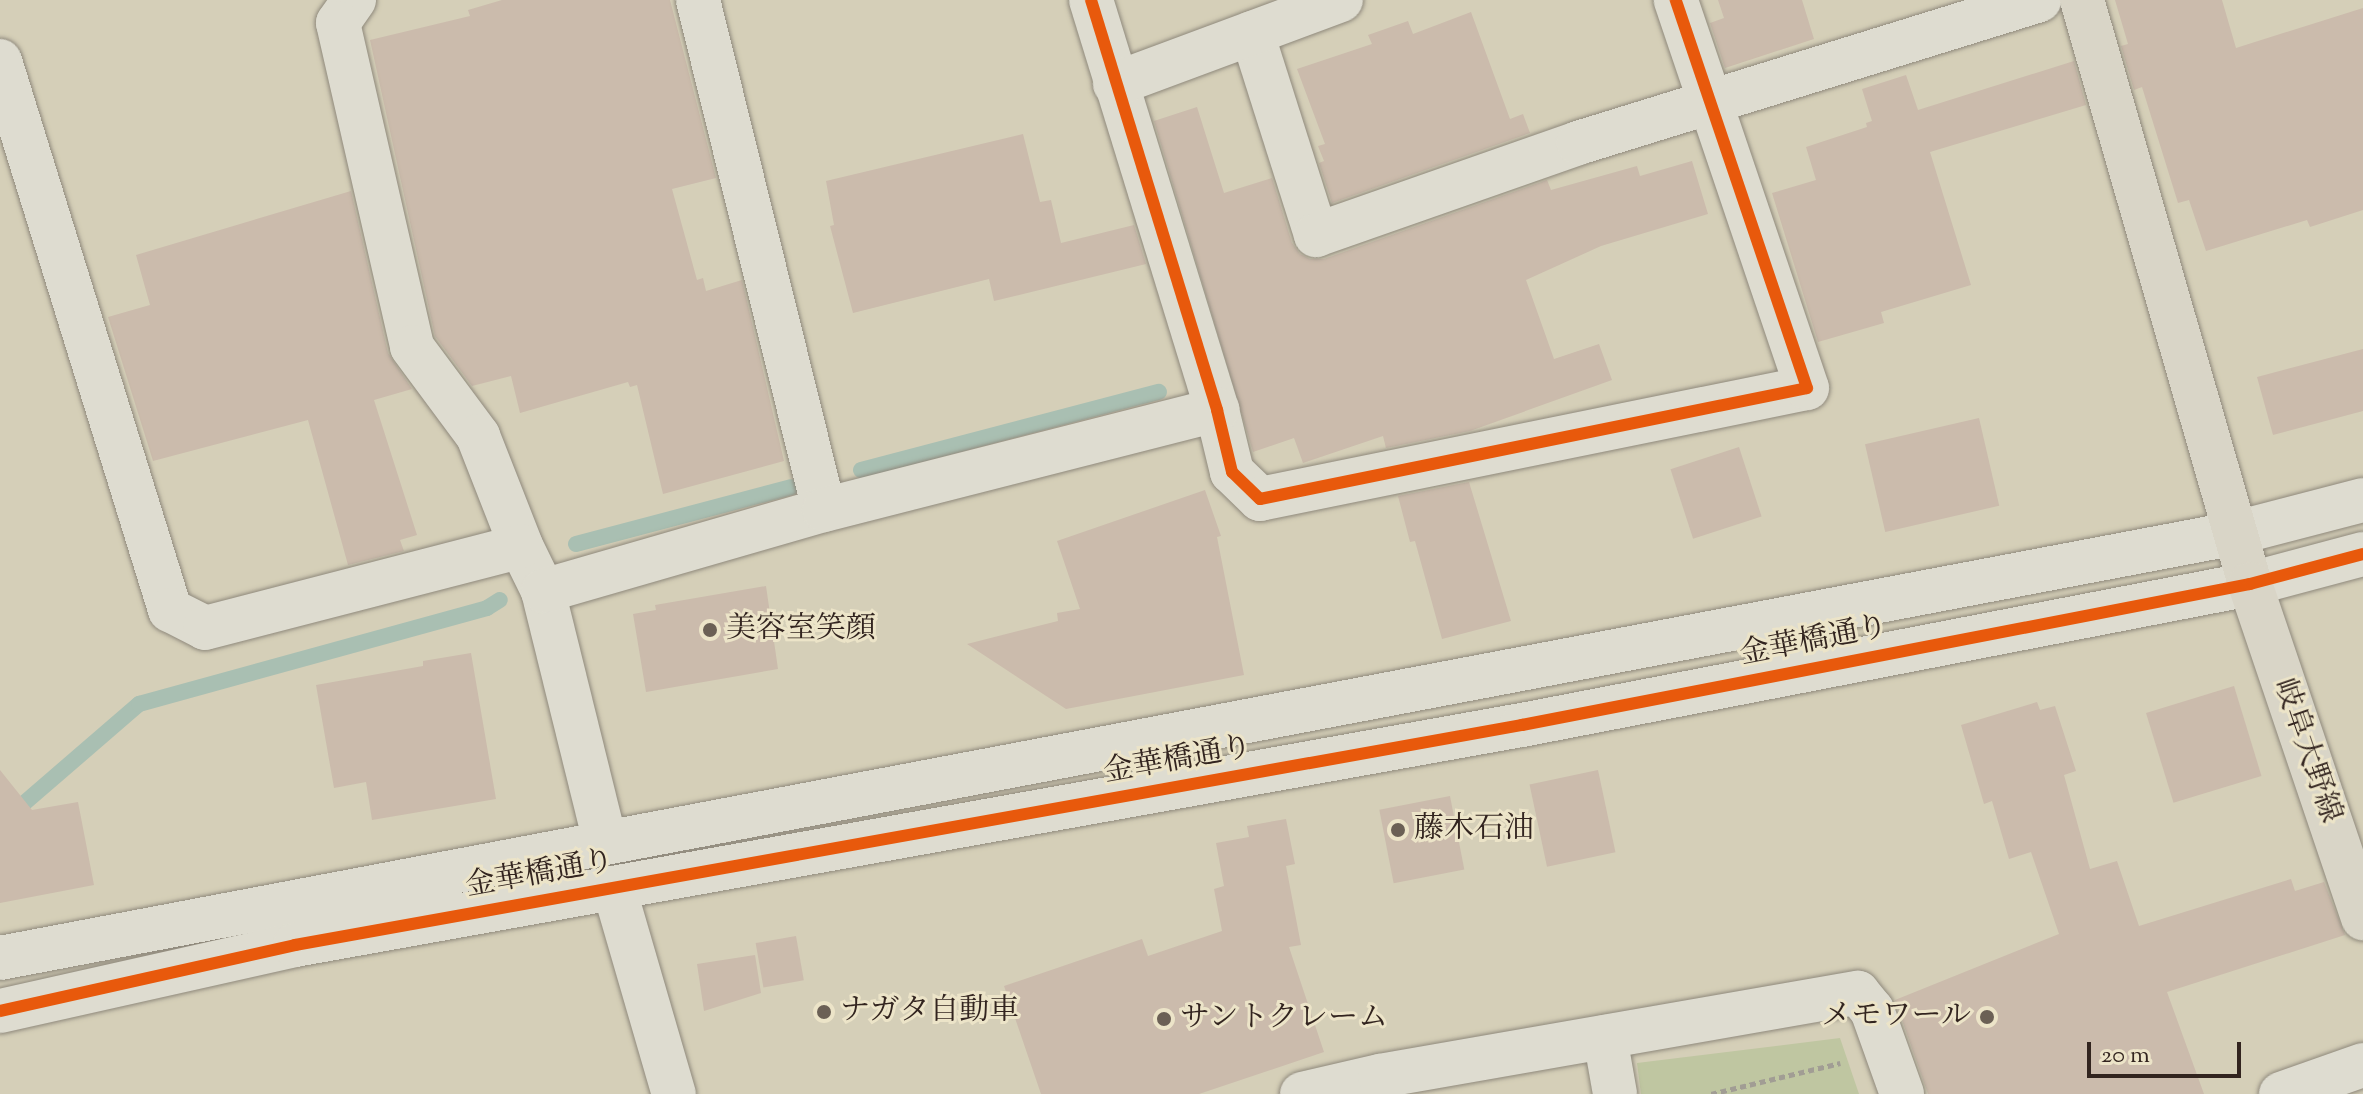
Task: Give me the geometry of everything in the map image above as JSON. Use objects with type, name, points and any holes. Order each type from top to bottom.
[{"type":"main road","name":"岐阜大野線","points":[[2082,0],[2250,584],[2363,918]]},
{"type":"street","points":[[354,0],[338,23],[412,347],[478,436],[521,546],[543,591],[605,841]]},
{"type":"street","points":[[698,0],[824,510]]},
{"type":"street","points":[[1091,0],[1217,410],[1232,472],[1260,499],[1807,388],[1676,0]]},
{"type":"street","points":[[1115,84],[1341,0]]},
{"type":"street","points":[[1252,33],[1316,235],[1578,143],[1713,104],[2039,0]]},
{"type":"street","points":[[0,61],[170,610],[205,628],[521,546]]},
{"type":"street","points":[[543,591],[824,510],[1217,410]]},
{"type":"street","name":"金華橋通り","points":[[0,958],[2236,533],[2363,500]]},
{"type":"street","name":"金華橋通り","points":[[0,1011],[295,945],[1507,728],[2250,584],[2363,554]]},
{"type":"street","points":[[614,888],[674,1094]]},
{"type":"street","points":[[1302,1094],[1381,1085],[1605,1037],[1858,993],[1872,1010],[1902,1094]]},
{"type":"street","points":[[1605,1037],[1615,1094]]},
{"type":"street","points":[[2281,1094],[2363,1065]]},
{"type":"path","points":[[1711,1094],[1844,1063],[1847,1073]]},
{"type":"green space","points":[[1840,1038],[1859,1094],[1641,1094],[1637,1063]]},
{"type":"building","points":[[502,0],[670,0],[716,178],[672,189],[697,280],[703,278],[706,291],[742,280],[784,461],[663,494],[637,385],[630,387],[628,382],[520,413],[511,376],[472,386],[435,336],[370,40],[470,16],[468,10]]},
{"type":"building","points":[[1718,0],[1802,0],[1814,39],[1725,68],[1710,23],[1724,18]]},
{"type":"building","points":[[2115,0],[2222,0],[2236,48],[2363,8],[2363,210],[2310,227],[2307,220],[2206,251],[2189,200],[2178,203],[2142,87],[2134,90],[2121,46],[2128,44]]},
{"type":"building","points":[[1471,12],[1510,119],[1523,114],[1530,133],[1332,203],[1319,163],[1324,161],[1318,146],[1325,144],[1297,69],[1372,44],[1368,35],[1408,21],[1413,34]]},
{"type":"building","points":[[2074,61],[2086,105],[1930,152],[1971,285],[1881,312],[1884,323],[1818,342],[1772,193],[1816,180],[1806,147],[1867,127],[1866,123],[1872,121],[1862,89],[1906,75],[1918,110]]},
{"type":"building","points":[[1197,107],[1224,193],[1272,178],[1292,243],[1300,254],[1310,259],[1324,259],[1547,180],[1551,190],[1637,166],[1640,176],[1692,161],[1708,214],[1601,246],[1526,280],[1554,359],[1599,344],[1612,380],[1470,431],[1386,448],[1383,436],[1303,463],[1294,438],[1253,452],[1154,121]]},
{"type":"building","points":[[1023,134],[1040,202],[1051,200],[1061,243],[1134,225],[1146,264],[994,301],[989,279],[853,313],[830,226],[834,225],[826,181]]},
{"type":"building","points":[[351,191],[388,353],[412,389],[374,400],[417,535],[400,540],[404,551],[348,565],[308,420],[153,461],[108,317],[150,305],[136,255]]},
{"type":"building","points":[[2363,349],[2363,411],[2273,435],[2257,377]]},
{"type":"building","points":[[1979,418],[1999,506],[1885,532],[1865,444]]},
{"type":"building","points":[[1739,447],[1762,516],[1693,539],[1671,469]]},
{"type":"building","points":[[1469,482],[1511,621],[1442,639],[1415,541],[1410,542],[1398,496]]},
{"type":"building","points":[[1205,490],[1221,536],[1217,537],[1244,675],[1066,709],[967,644],[1058,621],[1057,613],[1080,609],[1057,541]]},
{"type":"building","name":"美容室笑顔","points":[[766,586],[778,669],[646,692],[633,614],[656,610],[655,605]]},
{"type":"building","points":[[471,653],[496,799],[372,820],[366,782],[334,788],[316,685],[423,666],[423,661]]},
{"type":"building","points":[[2234,686],[2261,776],[2174,803],[2146,713]]},
{"type":"building","points":[[2037,702],[2040,710],[2055,706],[2076,771],[2064,775],[2090,869],[2117,861],[2139,926],[2291,879],[2295,891],[2324,882],[2345,935],[2167,992],[2204,1094],[1928,1094],[1895,1000],[2059,934],[2031,852],[2009,859],[1992,801],[1984,804],[1961,725]]},
{"type":"building","points":[[0,770],[32,810],[78,802],[94,885],[0,903]]},
{"type":"building","points":[[1598,770],[1615,852],[1547,867],[1530,785]]},
{"type":"building","points":[[1450,796],[1464,870],[1394,883],[1379,810]]},
{"type":"building","name":"サントクレーム","points":[[1286,819],[1295,864],[1286,866],[1301,945],[1289,947],[1324,1052],[1199,1094],[1041,1094],[1004,986],[1142,939],[1148,956],[1222,931],[1214,889],[1224,886],[1216,843],[1249,837],[1247,826]]},
{"type":"building","points":[[796,936],[804,980],[763,987],[756,943]]},
{"type":"building","points":[[755,955],[761,993],[704,1011],[697,964]]},
{"type":"waterway","points":[[861,470],[1159,392]]},
{"type":"waterway","points":[[576,544],[791,487]]},
{"type":"waterway","points":[[0,824],[139,704],[487,608],[500,600]]},
{"type":"cycle path","points":[[1091,0],[1217,410],[1232,472],[1260,499],[1807,388],[1676,0]]},
{"type":"cycle path","points":[[0,1011],[295,945],[1522,725],[2250,584],[2363,554]]},
{"type":"place","name":"美容室笑顔","points":[[710,630]]},
{"type":"place","name":"藤木石油","points":[[1398,830]]},
{"type":"place","name":"ナガタ自動車","points":[[824,1012]]},
{"type":"place","name":"メモワール","points":[[1987,1017]]},
{"type":"place","name":"サントクレーム","points":[[1164,1019]]}]
